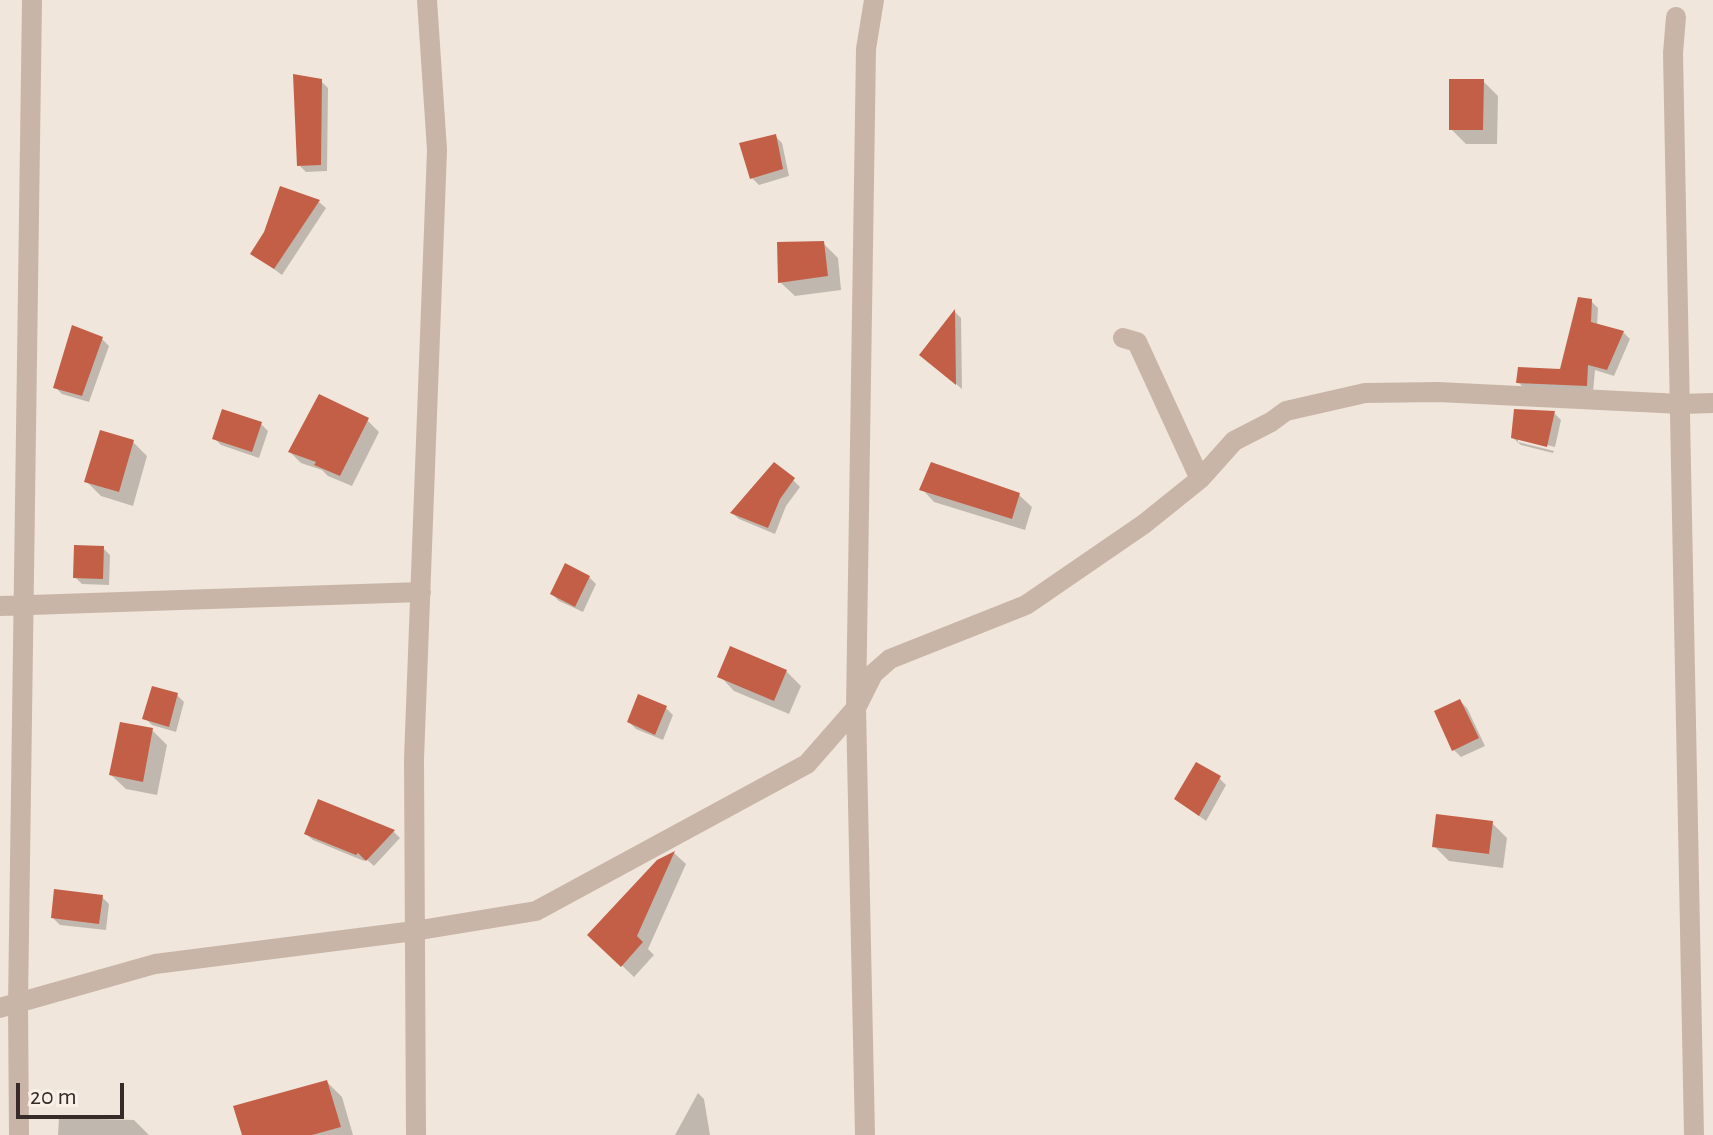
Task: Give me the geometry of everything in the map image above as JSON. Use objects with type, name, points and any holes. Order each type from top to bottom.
[{"type":"street","points":[[19,1135],[9,1007],[23,606],[32,0]]},
{"type":"street","points":[[416,1135],[414,759],[437,150],[427,0]]},
{"type":"street","points":[[865,1135],[856,708],[866,49],[874,0]]},
{"type":"street","points":[[1676,17],[1673,53],[1694,1135]]},
{"type":"street","points":[[1123,338],[1137,342],[1200,479]]},
{"type":"street","points":[[9,1007],[155,964],[414,931],[536,911],[807,764],[856,708],[873,674],[890,659],[1026,605],[1144,524],[1200,479],[1234,441],[1286,411],[1365,393],[1438,392],[1713,403]]},
{"type":"street","points":[[0,606],[421,592]]},
{"type":"building","points":[[293,74],[322,79],[321,165],[297,166]]},
{"type":"building","points":[[1449,79],[1484,79],[1483,130],[1449,130]]},
{"type":"building","points":[[776,134],[783,169],[750,179],[739,143]]},
{"type":"building","points":[[280,186],[320,200],[274,269],[250,254],[264,232]]},
{"type":"building","points":[[824,241],[828,276],[778,283],[777,242]]},
{"type":"building","points":[[1578,297],[1592,299],[1591,322],[1624,331],[1607,370],[1588,365],[1587,386],[1516,383],[1518,367],[1560,369]]},
{"type":"building","points":[[955,309],[956,385],[919,355]]},
{"type":"building","points":[[72,325],[103,337],[82,396],[53,388]]},
{"type":"building","points":[[319,394],[369,418],[340,476],[314,465],[316,462],[288,452]]},
{"type":"building","points":[[222,409],[262,422],[252,452],[212,439]]},
{"type":"building","points":[[1514,409],[1555,411],[1547,447],[1511,438]]},
{"type":"building","points":[[100,430],[134,440],[119,492],[84,482]]},
{"type":"building","points":[[774,462],[795,478],[780,499],[768,528],[730,513]]},
{"type":"building","points":[[931,462],[1020,493],[1012,519],[919,490]]},
{"type":"building","points":[[74,545],[104,546],[103,579],[73,578]]},
{"type":"building","points":[[565,563],[590,576],[575,607],[550,594]]},
{"type":"building","points":[[730,646],[787,670],[774,701],[717,677]]},
{"type":"building","points":[[152,686],[178,693],[169,727],[142,719]]},
{"type":"building","points":[[638,694],[667,706],[655,735],[627,722]]},
{"type":"building","points":[[1460,699],[1479,738],[1452,751],[1434,711]]},
{"type":"building","points":[[120,722],[153,728],[143,782],[109,775]]},
{"type":"building","points":[[1196,762],[1221,776],[1199,816],[1174,799]]},
{"type":"building","points":[[318,799],[395,830],[366,861],[358,853],[356,855],[304,834]]},
{"type":"building","points":[[1436,814],[1493,821],[1489,854],[1432,847]]},
{"type":"building","points":[[675,851],[637,936],[643,942],[621,967],[587,935],[657,860]]},
{"type":"building","points":[[54,889],[103,895],[99,924],[51,918]]},
{"type":"building","points":[[327,1080],[341,1127],[312,1135],[242,1135],[233,1106]]}]
